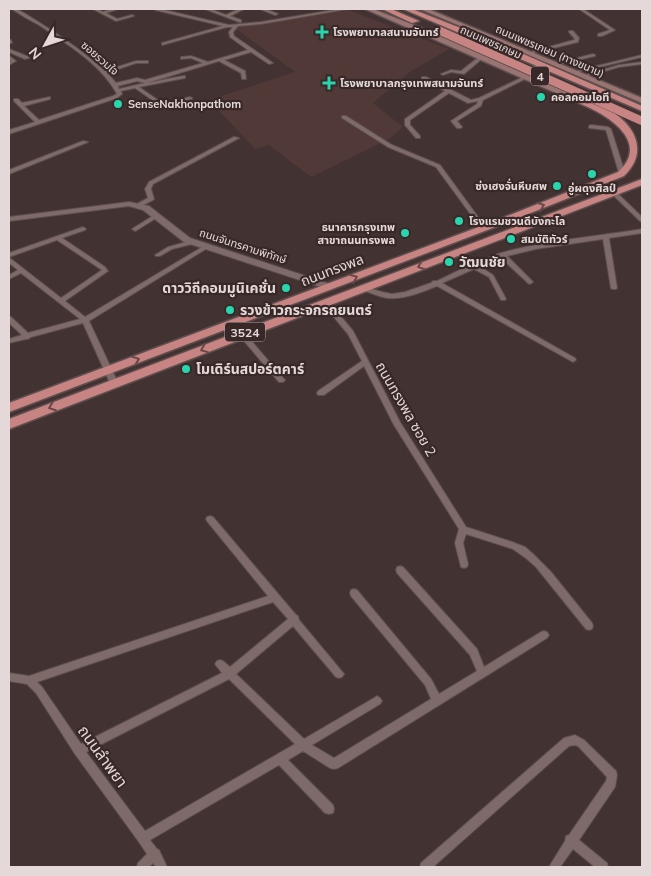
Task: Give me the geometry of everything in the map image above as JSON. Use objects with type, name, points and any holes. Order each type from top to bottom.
[{"type":"highway","name":"ถนนเพชรเกษม","points":[[385,9],[438,30],[642,121]]},
{"type":"highway","name":"ถนนเพชรเกษม","points":[[406,9],[491,43],[642,109]]},
{"type":"highway","points":[[415,9],[467,28]]},
{"type":"highway","points":[[584,102],[596,105],[613,102],[603,92]]},
{"type":"highway","points":[[584,102],[621,122],[633,138],[637,148]]},
{"type":"highway","points":[[622,174],[631,168],[636,160],[636,139],[631,121],[633,116],[642,114]]},
{"type":"highway","name":"ถนนทรงพล","points":[[9,408],[622,174]]},
{"type":"highway","name":"ถนนทรงพล","points":[[9,424],[642,182]]},
{"type":"highway","points":[[471,233],[483,242]]},
{"type":"main road","name":"4","points":[[368,9],[584,102]]},
{"type":"main road","name":"ถนนเพชรเกษม (ทางขนาน)","points":[[423,9],[642,101]]},
{"type":"street","name":"ซอยรวมใจ","points":[[9,132],[115,98],[120,94],[116,85],[53,32],[14,9]]},
{"type":"street","points":[[95,9],[116,20],[132,16]]},
{"type":"street","points":[[103,13],[116,9]]},
{"type":"street","points":[[156,9],[212,24],[230,26]]},
{"type":"street","points":[[207,9],[238,23]]},
{"type":"street","points":[[226,16],[242,9]]},
{"type":"street","points":[[262,9],[276,14]]},
{"type":"street","points":[[164,44],[238,23],[346,9]]},
{"type":"street","points":[[581,9],[614,30],[600,35]]},
{"type":"street","points":[[238,23],[230,34],[250,50],[271,63]]},
{"type":"street","points":[[528,53],[576,41],[577,39],[571,32]]},
{"type":"street","points":[[9,50],[27,58]]},
{"type":"street","points":[[116,85],[137,79],[145,82],[250,50]]},
{"type":"street","points":[[556,64],[593,55]]},
{"type":"street","points":[[574,72],[642,56]]},
{"type":"street","points":[[9,57],[14,61],[9,64]]},
{"type":"street","points":[[184,58],[191,57],[207,63]]},
{"type":"street","points":[[443,74],[451,71],[462,74],[482,57]]},
{"type":"street","points":[[219,60],[243,72],[244,78]]},
{"type":"street","points":[[103,73],[136,62],[146,62]]},
{"type":"street","points":[[584,76],[619,66],[642,63]]},
{"type":"street","points":[[119,90],[137,88],[183,77]]},
{"type":"street","points":[[424,78],[467,101],[481,99],[527,77]]},
{"type":"street","points":[[137,88],[161,105],[190,98]]},
{"type":"street","points":[[418,137],[408,125],[407,120],[448,91]]},
{"type":"street","points":[[21,106],[48,98]]},
{"type":"street","points":[[459,127],[454,121],[479,105],[481,99]]},
{"type":"street","points":[[16,100],[38,122]]},
{"type":"street","points":[[344,116],[390,146],[438,166],[479,222]]},
{"type":"street","points":[[592,127],[608,129],[622,174]]},
{"type":"street","points":[[9,219],[129,204],[139,205],[150,199],[148,189],[151,184],[236,138]]},
{"type":"street","points":[[9,172],[85,142]]},
{"type":"street","points":[[613,192],[642,220]]},
{"type":"street","name":"ถนนจันทรคามพิทักษ์","points":[[139,205],[146,208],[181,237],[206,247],[330,287]]},
{"type":"street","points":[[135,229],[156,216]]},
{"type":"street","points":[[9,255],[83,229]]},
{"type":"street","points":[[362,288],[390,296],[421,289],[502,255],[642,231]]},
{"type":"street","points":[[606,237],[614,288]]},
{"type":"street","points":[[57,238],[104,268],[105,271],[62,300]]},
{"type":"street","points":[[158,254],[194,242]]},
{"type":"street","points":[[9,341],[85,320],[206,247]]},
{"type":"street","points":[[502,255],[530,282]]},
{"type":"street","points":[[9,260],[85,320],[114,383]]},
{"type":"street","points":[[474,266],[491,276],[504,299]]},
{"type":"street","points":[[9,277],[22,270]]},
{"type":"street","points":[[435,282],[573,360]]},
{"type":"street","name":"ถนนทรงพล ซอย 2","points":[[324,302],[351,334],[397,423],[464,529]]},
{"type":"street","points":[[9,319],[28,337]]},
{"type":"street","points":[[241,334],[281,380]]},
{"type":"street","points":[[321,394],[365,362]]},
{"type":"street","points":[[210,519],[339,674]]},
{"type":"street","points":[[464,564],[458,543],[464,529],[475,535],[522,550],[538,565],[589,626]]},
{"type":"street","points":[[400,570],[474,652],[482,673]]},
{"type":"street","points":[[354,594],[428,682],[437,701]]},
{"type":"street","points":[[9,677],[29,680],[276,596]]},
{"type":"street","points":[[79,750],[229,674],[295,619]]},
{"type":"street","points":[[220,664],[303,745],[334,764],[544,635]]},
{"type":"street","name":"ถนนลำพยา","points":[[29,680],[39,690],[79,750],[155,854],[162,867]]},
{"type":"street","points":[[143,838],[377,701]]},
{"type":"street","points":[[425,867],[568,741],[575,740],[612,774],[611,783],[570,840],[554,867]]},
{"type":"street","points":[[279,758],[329,808]]},
{"type":"street","points":[[570,840],[603,867]]},
{"type":"street","points":[[142,867],[155,854]]},
{"type":"shaded area","name":"โรงพยาบาลกรุงเทพสนามจันทร์","points":[[349,10],[449,49],[410,72],[373,103],[403,127],[389,139],[311,177],[269,145],[255,149],[209,100],[295,72],[236,29],[239,27]]},
{"type":"place","name":"โรงพยาบาลสนามจันทร์","points":[[322,32]]},
{"type":"place","name":"โรงพยาบาลกรุงเทพสนามจันทร์","points":[[329,83]]},
{"type":"place","name":"คอลคอมไอที","points":[[541,97]]},
{"type":"place","name":"SenseNakhonpathom","points":[[118,104]]},
{"type":"place","name":"อู่ผดุงศิลป์","points":[[592,174]]},
{"type":"place","name":"ซ่งเฮงจั่นหีบศพ","points":[[557,186]]},
{"type":"place","name":"โรงแรมชวนดีบังกะโล","points":[[459,221]]},
{"type":"place","name":"ธนาคารกรุงเทพ สาขาถนนทรงพล","points":[[405,233]]},
{"type":"place","name":"สมบัติทัวร์","points":[[511,239]]},
{"type":"place","name":"วัฒนชัย","points":[[449,262]]},
{"type":"place","name":"ดาววิถีคอมมูนิเคชั่น","points":[[286,288]]},
{"type":"place","name":"รวงข้าวกระจกรถยนตร์","points":[[230,310]]},
{"type":"place","name":"โมเดิร์นสปอร์ตคาร์","points":[[186,369]]}]
